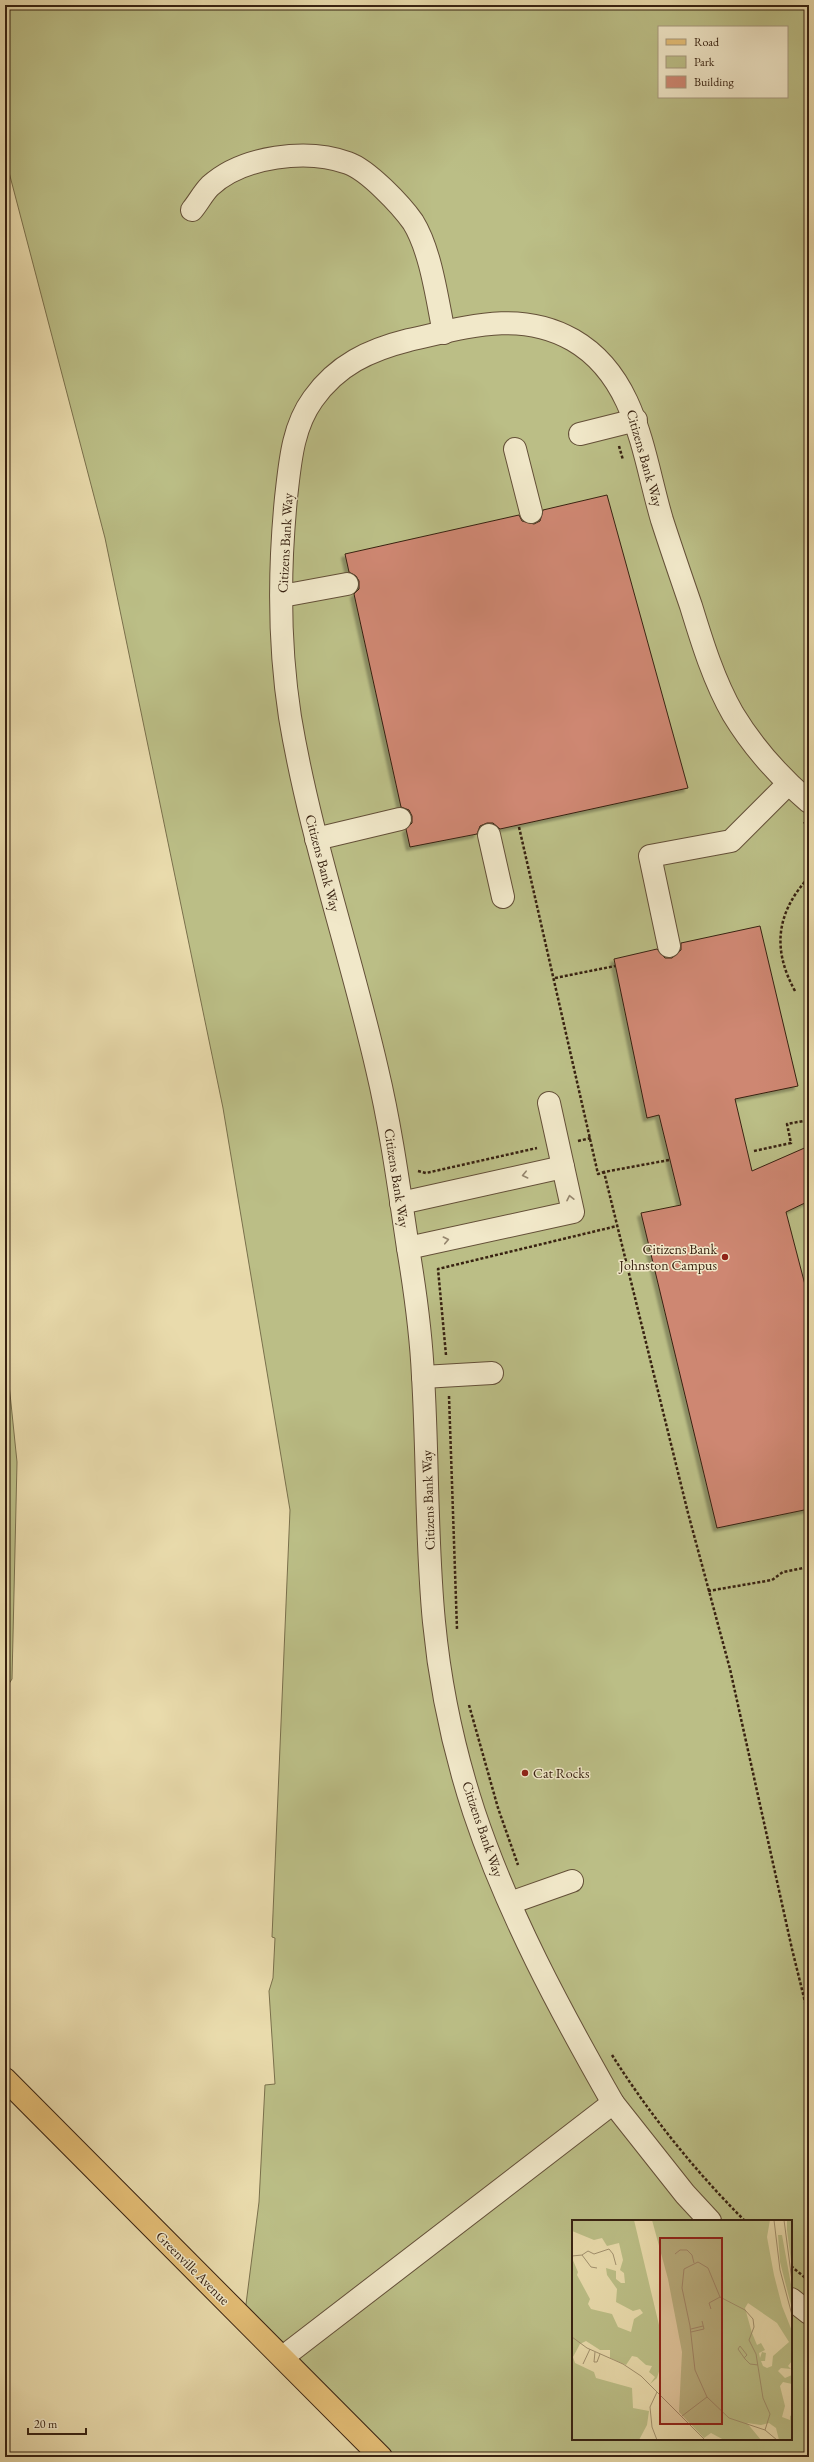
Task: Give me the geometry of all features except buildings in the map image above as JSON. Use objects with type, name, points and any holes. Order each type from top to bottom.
[{"type":"main road","name":"Greenville Avenue","points":[[5,2078],[381,2457]]},
{"type":"lane","points":[[192,210],[210,186],[232,171],[264,160],[302,154],[349,163],[388,192],[413,223],[424,247],[444,333]]},
{"type":"lane","name":"Citizens Bank Way","points":[[709,2220],[685,2194],[613,2103],[553,1997],[520,1899],[474,1811],[441,1676],[432,1589],[424,1377],[408,1248],[377,1070],[316,839],[290,712],[284,660],[282,596],[284,523],[291,456],[297,431],[308,405],[336,372],[363,354],[392,345],[497,322],[523,324],[572,339],[602,363],[629,402],[636,420],[662,518],[715,675],[733,714],[788,784],[805,810]]},
{"type":"lane","points":[[580,434],[636,420]]},
{"type":"lane","points":[[515,449],[531,512]]},
{"type":"lane","points":[[282,596],[347,584]]},
{"type":"lane","points":[[669,946],[650,856],[730,841],[788,784]]},
{"type":"lane","points":[[316,839],[400,819]]},
{"type":"lane","points":[[489,835],[503,897]]},
{"type":"lane","points":[[408,1248],[573,1212],[550,1103]]},
{"type":"lane","points":[[401,1203],[563,1167]]},
{"type":"lane","points":[[424,1377],[492,1373]]},
{"type":"lane","points":[[520,1899],[572,1881]]},
{"type":"lane","points":[[283,2357],[613,2103]]},
{"type":"lane","points":[[792,2300],[809,2313]]},
{"type":"path","points":[[612,426],[624,463]]},
{"type":"path","points":[[805,810],[809,828]]},
{"type":"path","points":[[519,827],[555,978],[598,1174],[669,1160]]},
{"type":"path","points":[[795,991],[785,972],[781,958],[781,932],[785,915],[792,901],[809,878]]},
{"type":"path","points":[[555,978],[615,966]]},
{"type":"path","points":[[754,1151],[791,1143],[787,1124],[809,1120]]},
{"type":"path","points":[[416,1163],[418,1171],[426,1173],[591,1138]]},
{"type":"path","points":[[604,1172],[708,1591],[730,1669],[792,1949],[808,2014]]},
{"type":"path","points":[[458,1634],[448,1376],[438,1269],[617,1226]]},
{"type":"path","points":[[708,1591],[772,1580],[783,1572],[809,1566]]},
{"type":"path","points":[[468,1700],[498,1808],[520,1899]]},
{"type":"path","points":[[610,2053],[663,2128],[720,2197],[744,2220]]},
{"type":"path","points":[[792,2267],[809,2281]]},
{"type":"green space","points":[[5,5],[809,5],[809,2457],[385,2457],[245,2312],[259,2202],[265,2085],[275,2084],[269,1991],[273,1978],[275,1938],[272,1937],[290,1510],[223,1108],[105,538],[5,157],[9,132],[5,123]]},
{"type":"green space","points":[[5,1345],[17,1462],[12,1679],[5,1690]]},
{"type":"place","name":"Citizens Bank Johnston Campus","points":[[725,1257]]},
{"type":"place","name":"Cat Rocks","points":[[525,1773]]}]
